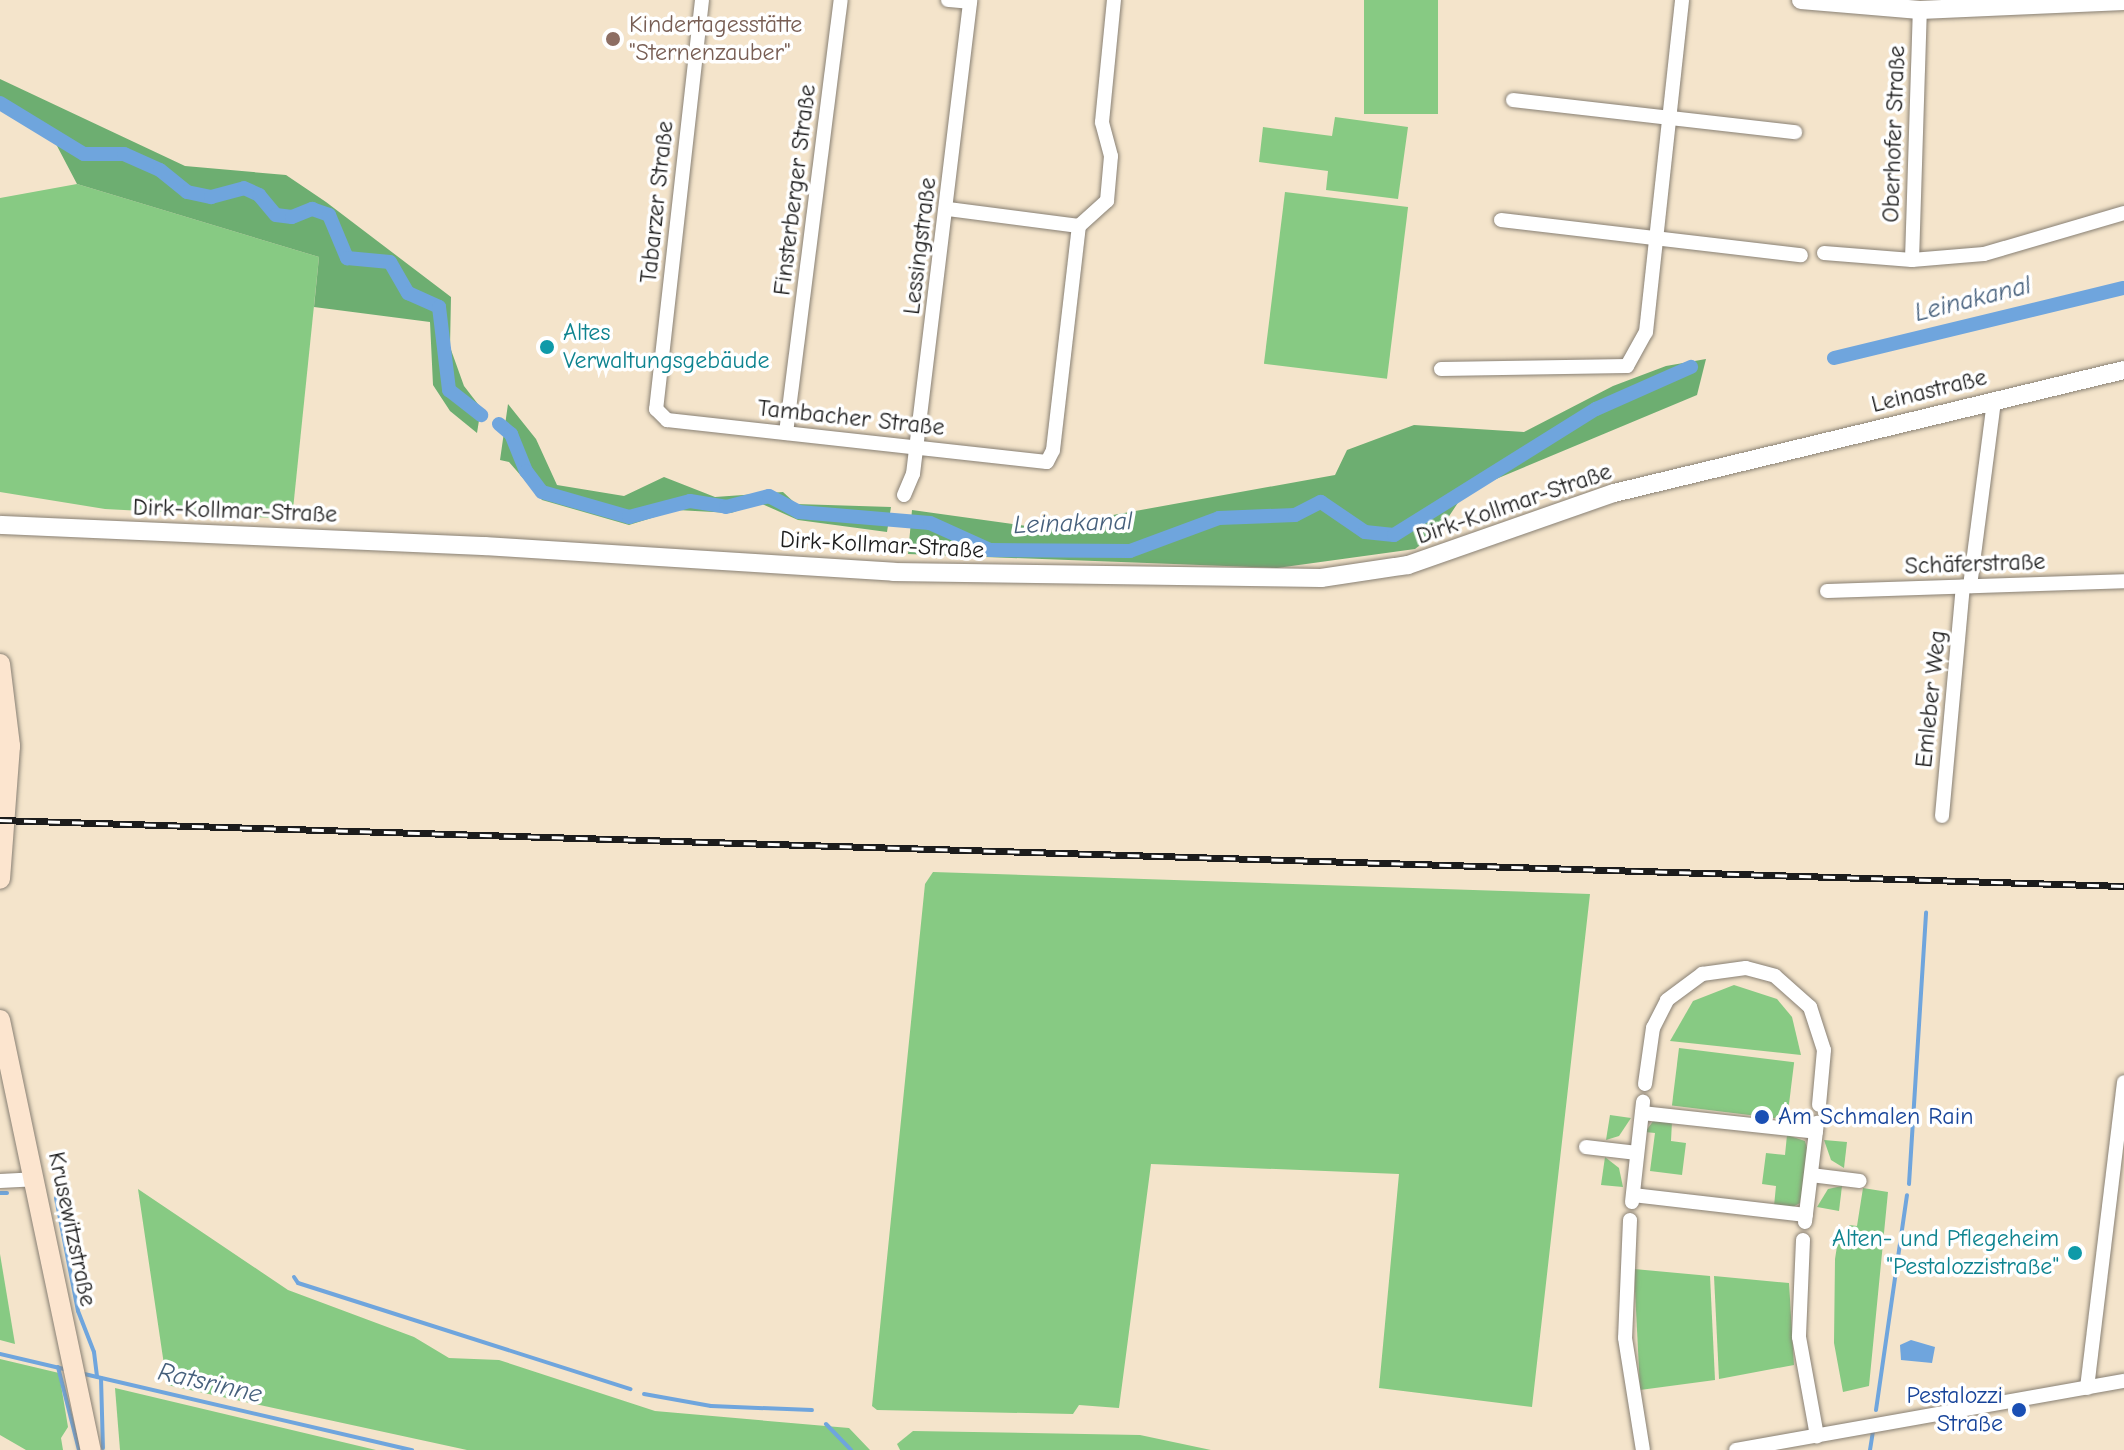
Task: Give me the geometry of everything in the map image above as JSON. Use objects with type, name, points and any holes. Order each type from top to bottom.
[{"type":"main road","points":[[0,664],[10,746],[0,879]]},
{"type":"main road","name":"Krusewitzstraße","points":[[0,1020],[91,1450]]},
{"type":"street","name":"Tabarzer Straße","points":[[656,409],[702,0]]},
{"type":"street","name":"Finsterberger Straße","points":[[786,433],[841,0]]},
{"type":"street","points":[[948,0],[970,1]]},
{"type":"street","points":[[948,209],[1079,226],[1107,201],[1111,156],[1102,122],[1114,0]]},
{"type":"street","points":[[1441,369],[1627,366],[1646,332],[1682,0]]},
{"type":"street","points":[[1801,0],[1925,7],[2124,1]]},
{"type":"street","name":"Lessingstraße","points":[[904,495],[917,447],[948,209],[970,1]]},
{"type":"street","name":"Oberhofer Straße","points":[[1912,260],[1925,7]]},
{"type":"street","points":[[1513,100],[1795,132]]},
{"type":"street","points":[[1824,253],[1912,260],[1984,254],[2124,213]]},
{"type":"street","points":[[1501,220],[1801,255]]},
{"type":"street","name":"Tambacher Straße","points":[[656,409],[667,420],[1047,462],[1053,450],[1079,226]]},
{"type":"street","name":"Leinastraße","points":[[1746,460],[2124,370]]},
{"type":"street","name":"Emleber Weg","points":[[1942,816],[1967,586],[1994,400]]},
{"type":"street","name":"Dirk-Kollmar-Straße","points":[[0,525],[485,546],[887,572],[1309,579],[1408,565],[1601,497],[1746,460]]},
{"type":"street","name":"Schäferstraße","points":[[1827,591],[2124,581]]},
{"type":"street","points":[[1645,1084],[1653,1028],[1667,1000],[1702,974],[1746,968],[1789,985],[1810,1007],[1824,1050],[1819,1105]]},
{"type":"street","points":[[2087,1388],[2117,1196],[2124,1082]]},
{"type":"street","points":[[1642,1108],[1816,1128],[1806,1219],[1632,1199],[1637,1153],[1642,1108]]},
{"type":"street","points":[[1586,1147],[1637,1153]]},
{"type":"street","points":[[1811,1175],[1860,1181]]},
{"type":"street","points":[[0,1181],[34,1179]]},
{"type":"street","points":[[1630,1220],[1625,1338],[1643,1450]]},
{"type":"street","points":[[1803,1240],[1799,1337],[1817,1436]]},
{"type":"street","points":[[1736,1450],[2124,1381]]},
{"type":"green space","points":[[1364,0],[1438,0],[1438,114],[1364,114]]},
{"type":"green space","points":[[0,79],[185,166],[286,175],[326,202],[451,297],[450,347],[464,386],[481,408],[477,433],[450,411],[433,385],[430,322],[314,307],[319,257],[77,184],[56,144],[0,110]]},
{"type":"green space","points":[[1335,117],[1408,127],[1398,199],[1326,190],[1328,171],[1259,162],[1263,127],[1332,136]]},
{"type":"green space","points":[[77,184],[319,257],[292,519],[105,509],[0,492],[0,198]]},
{"type":"green space","points":[[1285,192],[1408,207],[1387,379],[1264,364]]},
{"type":"green space","points":[[1706,359],[1697,395],[1465,492],[1440,530],[1415,549],[1277,568],[908,554],[912,510],[1041,528],[1335,475],[1347,450],[1414,425],[1524,432],[1613,386],[1666,366]]},
{"type":"green space","points":[[508,404],[536,439],[557,485],[624,496],[664,477],[715,497],[783,492],[796,504],[891,507],[887,532],[798,520],[760,503],[731,513],[677,510],[629,525],[542,500],[509,462],[500,460]]},
{"type":"green space","points":[[933,872],[1590,894],[1532,1407],[1379,1388],[1399,1174],[1151,1164],[1119,1408],[1079,1405],[1073,1414],[877,1410],[872,1406],[925,884]]},
{"type":"green space","points":[[1734,985],[1777,999],[1792,1017],[1801,1055],[1670,1041],[1693,1001]]},
{"type":"green space","points":[[1679,1048],[1794,1062],[1787,1120],[1672,1106]]},
{"type":"green space","points":[[1610,1115],[1631,1118],[1619,1136],[1606,1140]]},
{"type":"green space","points":[[1654,1120],[1672,1121],[1671,1141],[1686,1143],[1682,1175],[1650,1171],[1655,1133],[1645,1132]]},
{"type":"green space","points":[[1787,1135],[1805,1141],[1808,1152],[1800,1203],[1791,1208],[1774,1206],[1776,1186],[1762,1184],[1766,1153],[1785,1155]]},
{"type":"green space","points":[[1824,1140],[1847,1142],[1844,1168],[1831,1160]]},
{"type":"green space","points":[[1605,1157],[1619,1168],[1623,1187],[1601,1185]]},
{"type":"green space","points":[[1842,1186],[1839,1211],[1817,1207],[1828,1189]]},
{"type":"green space","points":[[1863,1188],[1888,1192],[1869,1386],[1843,1392],[1834,1343],[1835,1259],[1838,1240],[1847,1241],[1849,1225],[1857,1226]]},
{"type":"green space","points":[[138,1189],[288,1290],[414,1337],[449,1358],[499,1360],[655,1411],[849,1428],[870,1450],[467,1450],[167,1385]]},
{"type":"green space","points":[[0,1254],[15,1344],[0,1340]]},
{"type":"green space","points":[[1634,1269],[1710,1276],[1715,1380],[1640,1390]]},
{"type":"green space","points":[[1714,1276],[1789,1283],[1794,1365],[1719,1379]]},
{"type":"green space","points":[[0,1359],[59,1373],[68,1427],[61,1438],[63,1450],[26,1450],[0,1435]]},
{"type":"green space","points":[[115,1388],[376,1450],[120,1450]]},
{"type":"green space","points":[[913,1431],[1140,1435],[1211,1450],[900,1450],[897,1444]]},
{"type":"water","points":[[1911,1340],[1935,1347],[1932,1363],[1901,1360],[1900,1345]]},
{"type":"waterway","name":"Leinakanal","points":[[0,103],[84,154],[124,154],[160,170],[187,192],[211,197],[244,188],[259,195],[276,215],[292,217],[312,209],[329,215],[347,258],[390,262],[408,293],[439,307],[449,390],[481,415]]},
{"type":"waterway","name":"Leinakanal","points":[[1834,358],[2124,288]]},
{"type":"waterway","name":"Leinakanal","points":[[499,424],[511,434],[526,471],[542,492],[629,517],[690,501],[726,507],[769,496],[799,512],[930,523],[990,550],[1130,551],[1219,518],[1295,515],[1321,502],[1365,532],[1394,535],[1596,409],[1691,367]]},
{"type":"waterway","points":[[1909,1184],[1926,913]]},
{"type":"waterway","points":[[0,1193],[7,1193]]},
{"type":"waterway","points":[[1876,1410],[1907,1195]]},
{"type":"waterway","points":[[56,1198],[78,1311],[94,1352],[97,1377]]},
{"type":"waterway","points":[[294,1277],[298,1283],[630,1389]]},
{"type":"waterway","name":"Ratsrinne","points":[[0,1354],[68,1370]]},
{"type":"waterway","points":[[58,1367],[79,1450]]},
{"type":"waterway","name":"Ratsrinne","points":[[80,1373],[412,1450]]},
{"type":"waterway","points":[[101,1378],[103,1448]]},
{"type":"waterway","points":[[644,1394],[711,1406],[812,1410]]},
{"type":"waterway","points":[[826,1424],[851,1450]]},
{"type":"waterway","points":[[1870,1450],[1873,1432]]},
{"type":"railway","points":[[0,820],[2124,886]]},
{"type":"place","name":"Kindertagesstätte \"Sternenzauber\"","points":[[613,39]]},
{"type":"place","name":"Altes Verwaltungsgebäude","points":[[547,347]]},
{"type":"place","name":"Am Schmalen Rain","points":[[1762,1117]]},
{"type":"place","name":"Alten- und Pflegeheim \"Pestalozzistraße\"","points":[[2075,1253]]},
{"type":"place","name":"Pestalozzi Straße","points":[[2019,1410]]}]
